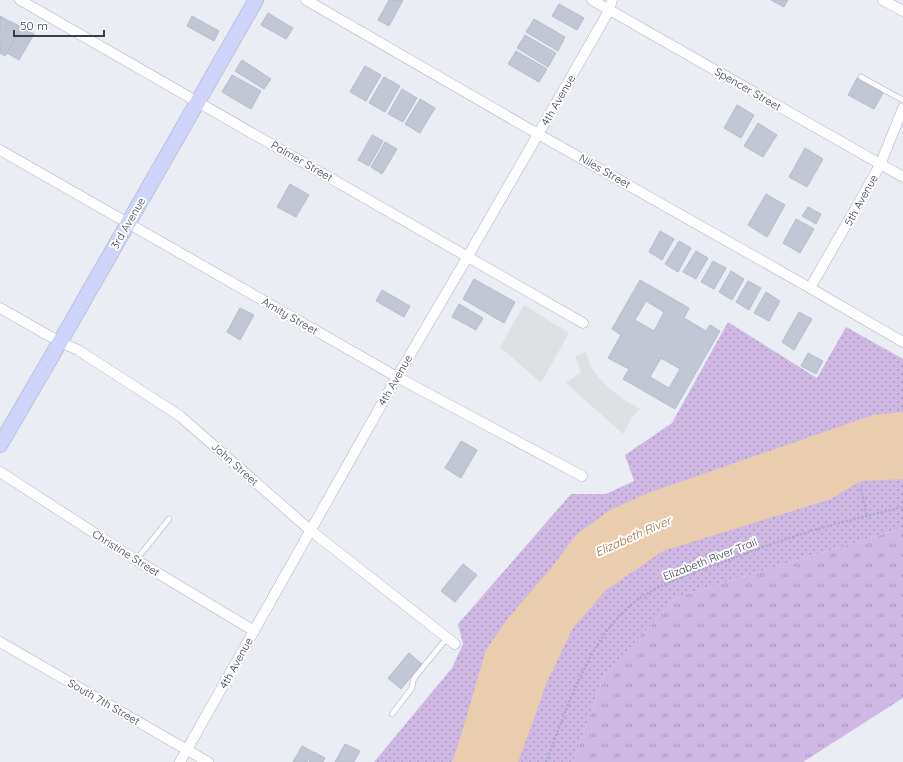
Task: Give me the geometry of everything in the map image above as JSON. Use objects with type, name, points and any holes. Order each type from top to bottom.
[{"type":"street","name":"Palmer Street","points":[[20,0],[583,322]]},
{"type":"street","name":"3rd Avenue","points":[[0,445],[256,0]]},
{"type":"street","name":"Niles Street","points":[[306,0],[903,342]]},
{"type":"street","name":"Spencer Street","points":[[592,0],[611,5],[880,165],[903,177]]},
{"type":"street","points":[[883,0],[903,12]]},
{"type":"street","name":"4th Avenue","points":[[180,762],[397,377],[468,256],[611,5]]},
{"type":"street","name":"5th Avenue","points":[[810,288],[880,165],[903,108]]},
{"type":"street","name":"Amity Street","points":[[0,150],[397,377],[582,476]]},
{"type":"street","name":"John Street","points":[[0,308],[60,342],[78,350],[180,416],[310,530],[451,641]]},
{"type":"street","name":"Christine Street","points":[[0,472],[136,560],[254,631]]},
{"type":"street","name":"South 7th Street","points":[[0,642],[208,762]]},
{"type":"lane","points":[[862,77],[903,100]]},
{"type":"lane","points":[[136,560],[169,519]]},
{"type":"lane","points":[[392,714],[412,688],[415,678],[451,641]]},
{"type":"path","points":[[861,489],[867,516]]},
{"type":"path","name":"Elizabeth River Trail","points":[[546,762],[583,670],[594,651],[623,612],[647,593],[688,574],[793,537],[903,507]]},
{"type":"green space","points":[[728,322],[817,378],[846,327],[903,359],[903,528],[677,597],[604,675],[573,762],[374,762],[452,668],[463,644],[458,624],[571,494],[606,494],[634,481],[625,455],[672,423]]},
{"type":"green space","points":[[903,528],[903,698],[803,762],[573,762],[604,675],[677,597]]},
{"type":"shaded area","points":[[524,305],[569,333],[541,383],[500,347]]},
{"type":"shaded area","points":[[586,352],[590,365],[599,378],[623,399],[640,409],[632,417],[623,434],[566,383],[581,372],[575,356]]},
{"type":"water","name":"Elizabeth River","points":[[903,412],[903,479],[861,481],[831,499],[663,551],[606,590],[573,628],[546,684],[518,762],[452,762],[486,650],[509,617],[552,567],[577,534],[610,510],[648,493],[873,415]]},
{"type":"building","points":[[389,0],[403,0],[389,26],[378,20]]},
{"type":"building","points":[[771,0],[788,0],[784,7]]},
{"type":"building","points":[[559,4],[584,18],[577,30],[552,16]]},
{"type":"building","points":[[268,13],[293,28],[286,39],[261,25]]},
{"type":"building","points":[[0,16],[9,21],[0,37]]},
{"type":"building","points":[[192,16],[219,31],[214,41],[187,26]]},
{"type":"building","points":[[534,19],[565,37],[558,51],[526,32]]},
{"type":"building","points":[[10,21],[21,27],[5,56],[0,53],[0,40]]},
{"type":"building","points":[[22,27],[34,34],[19,60],[7,53]]},
{"type":"building","points":[[525,35],[556,53],[548,67],[517,48]]},
{"type":"building","points":[[516,51],[547,69],[539,82],[508,64]]},
{"type":"building","points":[[242,60],[271,79],[264,89],[235,71]]},
{"type":"building","points":[[365,66],[381,75],[366,101],[350,92]]},
{"type":"building","points":[[232,75],[261,91],[251,109],[222,92]]},
{"type":"building","points":[[384,77],[400,86],[385,112],[369,103]]},
{"type":"building","points":[[857,78],[883,93],[874,109],[848,95]]},
{"type":"building","points":[[402,89],[417,98],[403,122],[388,114]]},
{"type":"building","points":[[420,99],[435,108],[420,133],[405,124]]},
{"type":"building","points":[[737,105],[754,115],[741,138],[724,128]]},
{"type":"building","points":[[758,123],[777,135],[763,157],[744,146]]},
{"type":"building","points":[[372,135],[383,141],[369,166],[358,160]]},
{"type":"building","points":[[385,142],[397,149],[382,174],[371,167]]},
{"type":"building","points":[[805,148],[823,159],[807,187],[789,177]]},
{"type":"building","points":[[290,184],[309,195],[296,217],[277,207]]},
{"type":"building","points":[[766,194],[785,205],[767,237],[748,225]]},
{"type":"building","points":[[808,207],[821,214],[816,224],[802,216]]},
{"type":"building","points":[[796,219],[814,229],[800,253],[783,243]]},
{"type":"building","points":[[660,231],[674,239],[662,260],[649,252]]},
{"type":"building","points":[[679,241],[691,248],[678,272],[665,264]]},
{"type":"building","points":[[696,251],[708,258],[696,279],[683,272]]},
{"type":"building","points":[[713,261],[726,268],[714,289],[701,282]]},
{"type":"building","points":[[731,271],[744,279],[732,300],[719,292]]},
{"type":"building","points":[[474,279],[515,302],[504,323],[463,299]]},
{"type":"building","points":[[640,280],[689,308],[684,318],[706,331],[710,325],[720,331],[675,409],[623,379],[629,369],[608,358],[621,335],[612,329]],"holes":[[[646,301],[664,312],[654,331],[635,320]],[[661,358],[680,369],[669,388],[650,377]]]},
{"type":"building","points":[[748,281],[761,288],[749,310],[736,302]]},
{"type":"building","points":[[382,290],[410,306],[404,317],[376,301]]},
{"type":"building","points":[[766,292],[780,301],[769,321],[754,313]]},
{"type":"building","points":[[459,304],[483,318],[476,330],[452,317]]},
{"type":"building","points":[[240,308],[254,315],[240,340],[227,332]]},
{"type":"building","points":[[799,312],[812,319],[794,350],[782,342]]},
{"type":"building","points":[[808,353],[823,361],[816,374],[801,366]]},
{"type":"building","points":[[461,441],[477,450],[461,478],[445,468]]},
{"type":"building","points":[[463,564],[477,575],[455,602],[441,591]]},
{"type":"building","points":[[409,653],[422,664],[401,689],[388,678]]},
{"type":"building","points":[[345,744],[360,751],[354,762],[335,762]]},
{"type":"building","points":[[302,746],[313,752],[307,762],[293,762]]},
{"type":"building","points":[[314,752],[325,758],[323,762],[309,762]]}]
